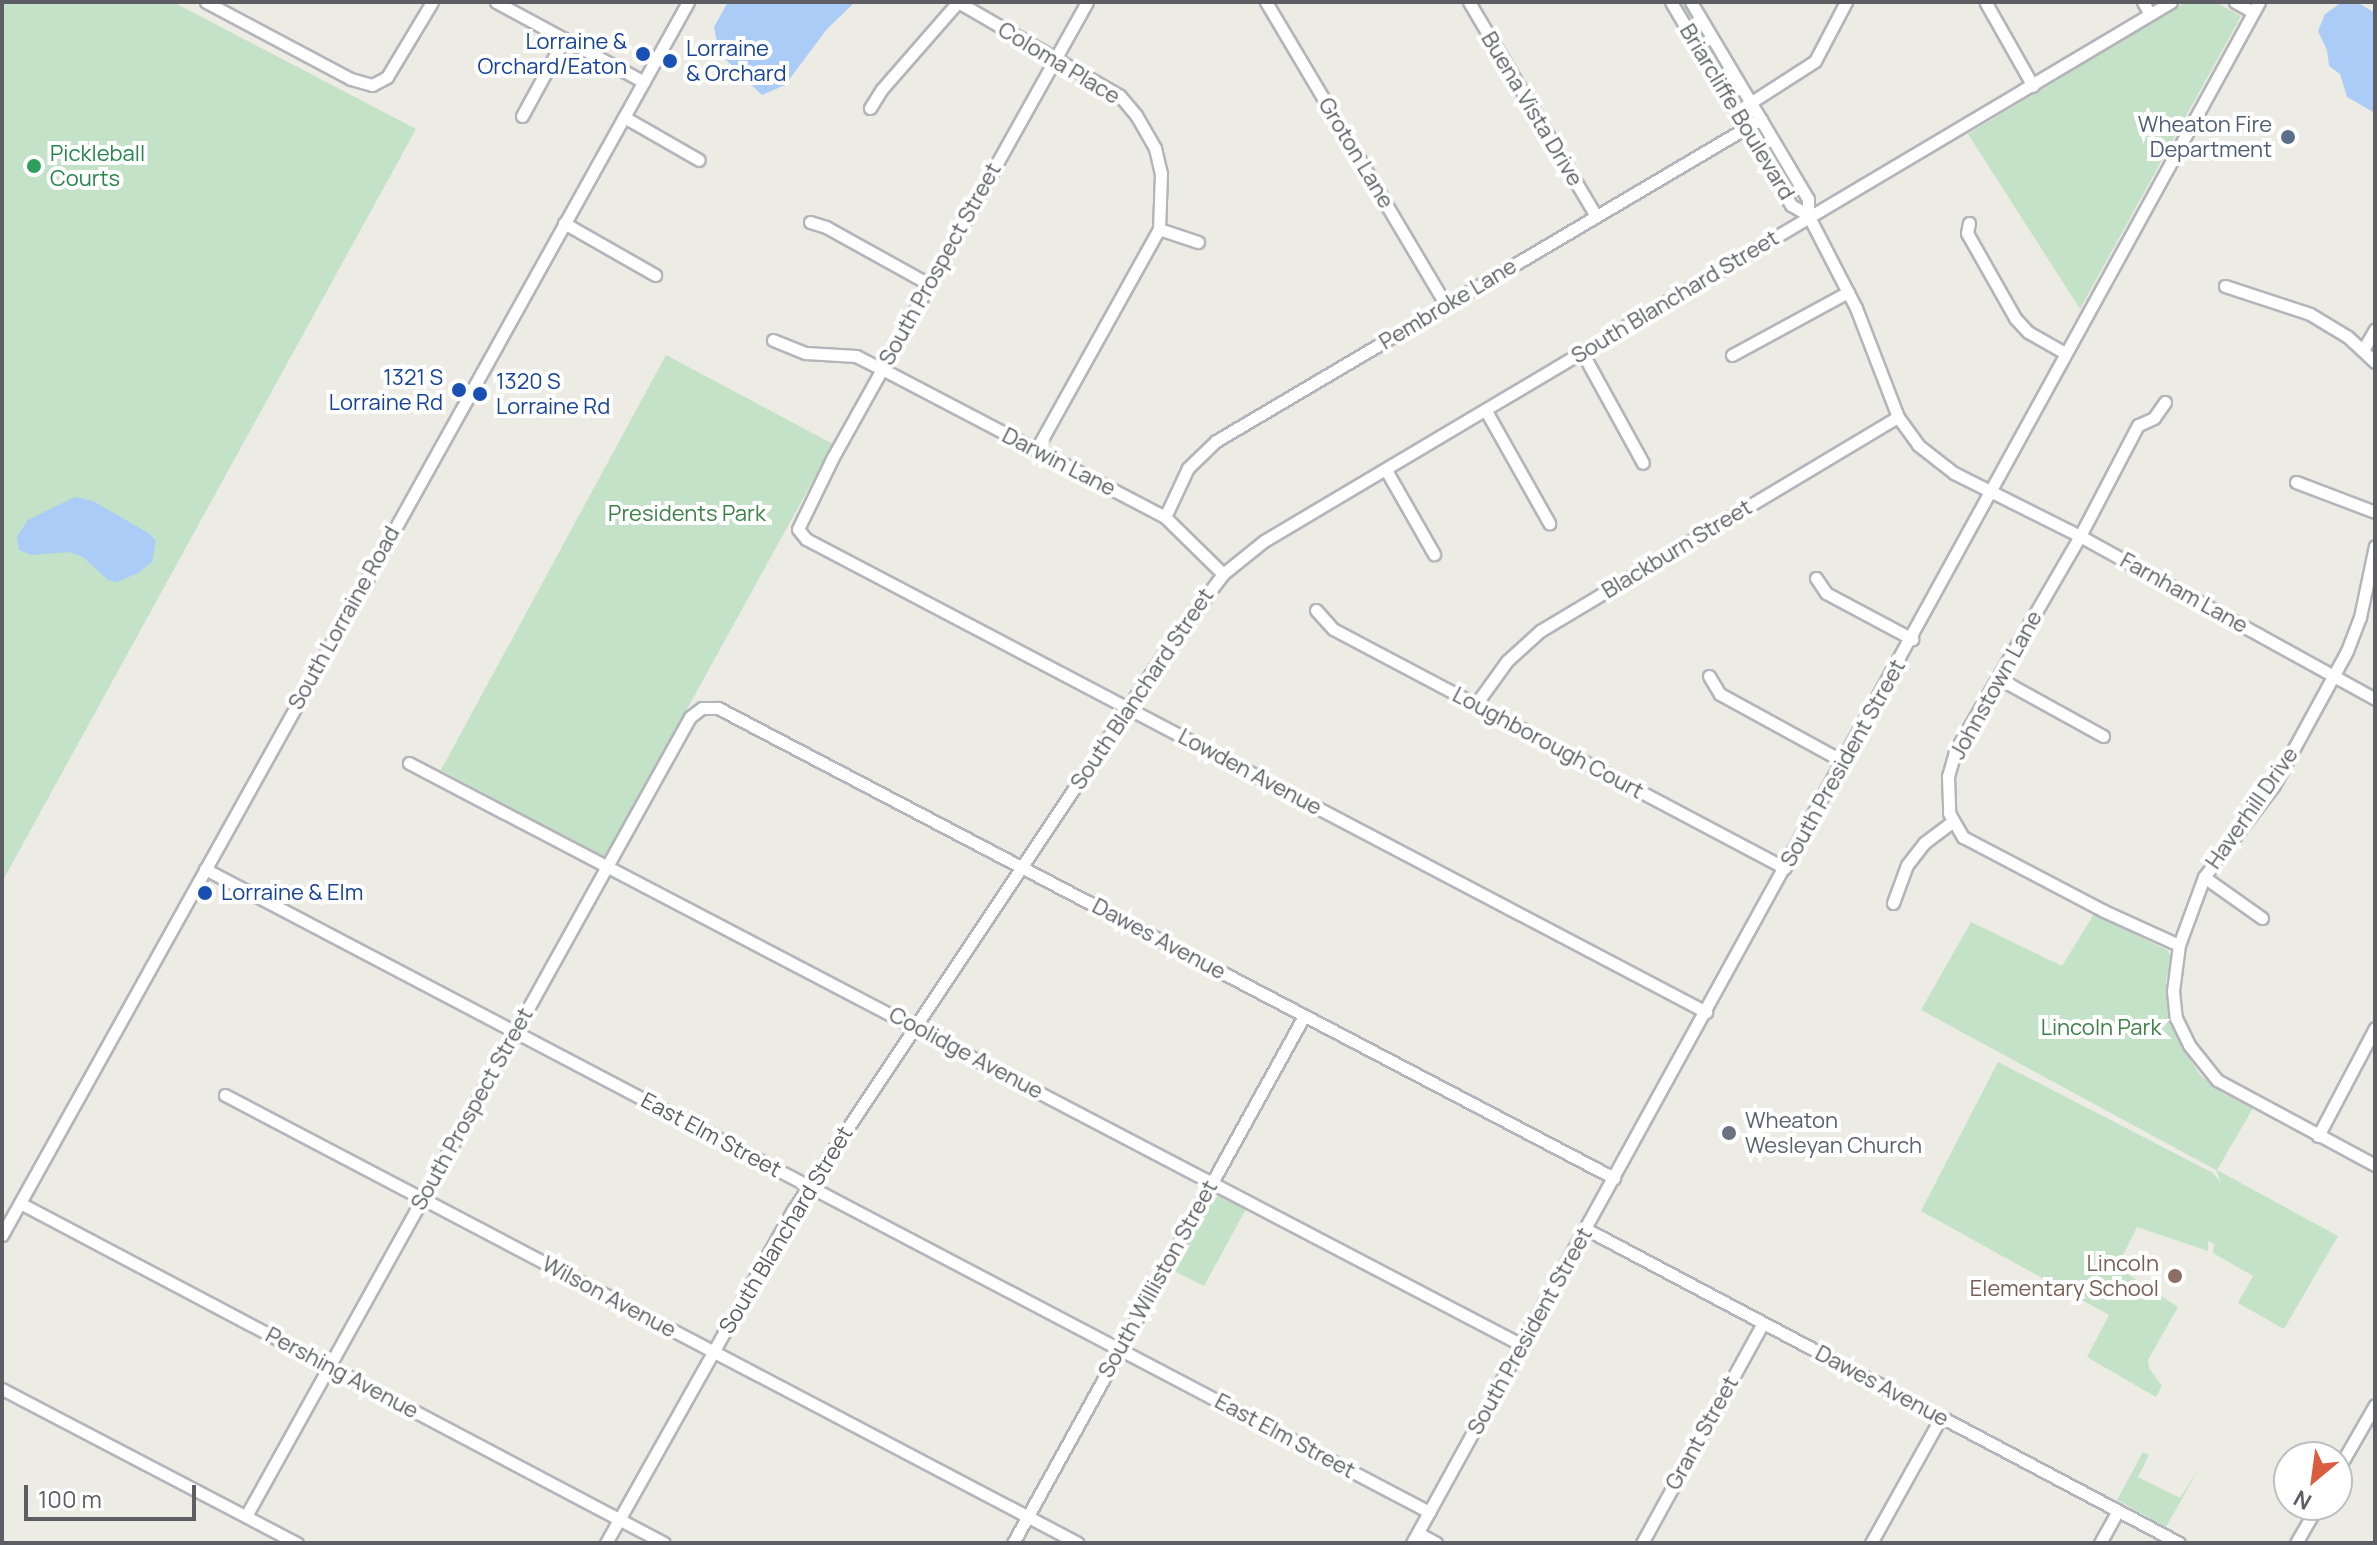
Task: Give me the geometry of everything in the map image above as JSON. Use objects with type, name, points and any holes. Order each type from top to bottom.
[{"type":"street","points":[[206,2],[351,79],[372,85],[387,77],[425,4]]},
{"type":"street","points":[[496,2],[644,82]]},
{"type":"street","name":"South Lorraine Road","points":[[2,1235],[688,2]]},
{"type":"street","points":[[870,108],[882,89],[958,2]]},
{"type":"street","name":"Coloma Place","points":[[958,2],[1110,89],[1128,104],[1155,148],[1161,173],[1159,229],[1036,450]]},
{"type":"street","name":"South Prospect Street","points":[[798,529],[801,516],[1087,2]]},
{"type":"street","name":"Groton Lane","points":[[1266,2],[1446,305]]},
{"type":"street","name":"Buena Vista Drive","points":[[1469,2],[1596,216]]},
{"type":"street","name":"Briarcliffe Boulevard","points":[[1671,2],[1791,205],[1808,215]]},
{"type":"street","name":"Briarcliffe Boulevard","points":[[1691,2],[1808,199],[1808,215],[1848,292],[1898,417],[1926,453],[1989,492]]},
{"type":"street","points":[[1736,112],[1815,61],[1846,2]]},
{"type":"street","points":[[2143,2],[2150,14]]},
{"type":"street","name":"South Blanchard Street","points":[[606,1543],[809,1186],[1192,612],[1223,574],[1264,541],[2171,2]]},
{"type":"street","name":"South President Street","points":[[1415,1538],[1912,639],[1989,492],[2256,7],[2235,2]]},
{"type":"street","points":[[1986,3],[2033,86]]},
{"type":"street","points":[[522,116],[564,39]]},
{"type":"street","points":[[624,117],[699,160]]},
{"type":"street","name":"Pembroke Lane","points":[[1165,517],[1188,468],[1205,449],[1761,119]]},
{"type":"street","points":[[810,222],[826,227],[929,284]]},
{"type":"street","points":[[564,223],[655,275]]},
{"type":"street","points":[[1969,223],[1967,233],[2015,318],[2028,332],[2065,353]]},
{"type":"street","points":[[1159,229],[1198,242]]},
{"type":"street","points":[[2225,286],[2310,314],[2363,350],[2375,362]]},
{"type":"street","points":[[1732,355],[1848,292]]},
{"type":"street","points":[[2363,350],[2375,329]]},
{"type":"street","name":"Darwin Lane","points":[[773,340],[806,353],[856,356],[882,369],[1165,517],[1223,574]]},
{"type":"street","points":[[1583,354],[1643,463]]},
{"type":"street","name":"Johnstown Lane","points":[[1953,821],[1949,813],[1948,776],[1955,752],[2080,536],[2138,425],[2154,418],[2165,402]]},
{"type":"street","points":[[1486,411],[1549,523]]},
{"type":"street","name":"Blackburn Street","points":[[1476,704],[1507,661],[1540,631],[1898,417]]},
{"type":"street","points":[[1386,470],[1434,554]]},
{"type":"street","points":[[2296,482],[2375,512]]},
{"type":"street","name":"Farnham Lane","points":[[1989,492],[2080,536],[2375,699]]},
{"type":"street","name":"Lowden Avenue","points":[[798,529],[806,539],[1706,1012]]},
{"type":"street","name":"Haverhill Drive","points":[[2375,546],[2360,617],[2335,675],[2274,785],[2204,877],[2179,945],[2173,991],[2176,1018],[2197,1059],[2217,1080],[2375,1165]]},
{"type":"street","points":[[1816,578],[1826,593],[1912,639]]},
{"type":"street","name":"Loughborough Court","points":[[1316,610],[1333,629],[1785,868]]},
{"type":"street","points":[[1709,676],[1720,694],[1844,762]]},
{"type":"street","points":[[1998,678],[2103,736]]},
{"type":"street","name":"South Prospect Street","points":[[246,1516],[690,717],[702,708]]},
{"type":"street","name":"Dawes Avenue","points":[[702,708],[718,708],[1614,1178]]},
{"type":"street","name":"Coolidge Avenue","points":[[409,763],[1522,1345]]},
{"type":"street","points":[[1893,903],[1907,865],[1924,843],[1953,821],[1963,837],[2104,911],[2179,945]]},
{"type":"street","name":"East Elm Street","points":[[205,869],[1429,1512]]},
{"type":"street","points":[[2204,877],[2262,918]]},
{"type":"street","name":"South Williston Street","points":[[1013,1543],[1304,1016]]},
{"type":"street","points":[[2318,1136],[2375,1028]]},
{"type":"street","name":"Wilson Avenue","points":[[225,1095],[1078,1543]]},
{"type":"street","name":"Pershing Avenue","points":[[20,1203],[664,1543]]},
{"type":"street","name":"Dawes Avenue","points":[[1586,1229],[2179,1543]]},
{"type":"street","name":"Grant Street","points":[[1642,1543],[1763,1323]]},
{"type":"street","points":[[2,1389],[297,1543]]},
{"type":"street","points":[[2353,1443],[2375,1405]]},
{"type":"street","points":[[1871,1543],[1941,1417]]},
{"type":"street","points":[[2100,1543],[2118,1511]]},
{"type":"street","points":[[2296,1543],[2309,1521]]},
{"type":"street","points":[[1415,1538],[1436,1543]]},
{"type":"green space","points":[[2,2],[173,2],[416,129],[2,882]]},
{"type":"green space","points":[[1678,2],[1685,2],[1741,97],[1739,100]]},
{"type":"green space","points":[[2186,2],[2215,2],[2241,16],[2080,309],[1968,134]]},
{"type":"green space","name":"Presidents Park","points":[[666,355],[833,444],[605,858],[441,770]]},
{"type":"green space","name":"Lincoln Park","points":[[2094,914],[2167,950],[2172,958],[2166,980],[2172,1022],[2187,1055],[2200,1075],[2223,1093],[2253,1108],[2217,1170],[2338,1236],[2284,1329],[2238,1303],[2253,1276],[2213,1253],[2214,1244],[2208,1241],[2208,1251],[2137,1227],[2117,1267],[2178,1307],[2148,1360],[2149,1368],[2162,1386],[2156,1397],[2087,1357],[2109,1315],[1921,1211],[1998,1062],[2213,1173],[2221,1183],[2216,1170],[1921,1010],[1971,922],[2062,966]]},
{"type":"green space","points":[[1220,1195],[1246,1209],[1204,1286],[1172,1270],[1208,1202]]},
{"type":"green space","points":[[2143,1452],[2149,1455],[2138,1477],[2180,1498],[2198,1470],[2166,1527],[2117,1500]]},
{"type":"water","points":[[728,2],[855,2],[827,29],[785,85],[762,95],[719,53],[714,27]]},
{"type":"water","points":[[2342,2],[2357,2],[2375,13],[2375,113],[2347,97],[2340,74],[2329,66],[2327,50],[2318,31],[2325,14]]},
{"type":"water","points":[[75,497],[93,501],[150,534],[156,541],[152,562],[138,573],[117,582],[108,580],[83,557],[69,552],[31,555],[19,550],[17,536],[28,520]]},
{"type":"place","name":"Lorraine & Orchard/Eaton","points":[[643,54]]},
{"type":"place","name":"Lorraine & Orchard","points":[[670,61]]},
{"type":"place","name":"Wheaton Fire Department","points":[[2288,137]]},
{"type":"place","name":"Pickleball Courts","points":[[34,166]]},
{"type":"place","name":"1321 S Lorraine Rd","points":[[459,390]]},
{"type":"place","name":"1320 S Lorraine Rd","points":[[480,394]]},
{"type":"place","name":"Lorraine & Elm","points":[[205,893]]},
{"type":"place","name":"Wheaton Wesleyan Church","points":[[1729,1133]]},
{"type":"place","name":"Lincoln Elementary School","points":[[2175,1276]]}]
